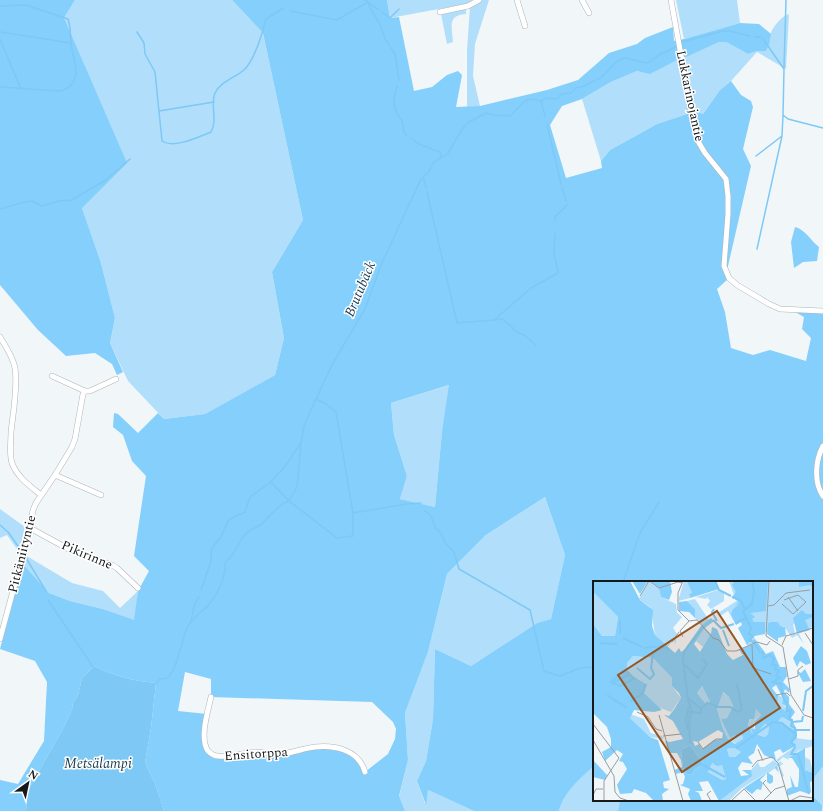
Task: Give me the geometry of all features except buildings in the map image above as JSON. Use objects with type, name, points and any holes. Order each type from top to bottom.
[{"type":"street","points":[[440,12],[468,6],[479,0]]},
{"type":"street","points":[[517,0],[525,26]]},
{"type":"street","points":[[582,0],[589,13]]},
{"type":"street","name":"Lukkarinojantie","points":[[670,0],[699,143],[705,153],[726,179],[728,214],[724,266],[729,278],[737,285],[780,309],[823,311]]},
{"type":"street","points":[[0,337],[8,349],[14,368],[15,383],[10,444],[12,463],[16,471],[24,480],[41,494]]},
{"type":"street","points":[[52,376],[85,391],[90,391],[116,379]]},
{"type":"street","name":"Pitkäniityntie","points":[[0,639],[30,528],[33,510],[41,494],[68,455],[75,439],[83,394],[85,391]]},
{"type":"street","points":[[823,446],[816,470],[819,491],[823,496]]},
{"type":"street","points":[[55,475],[101,495]]},
{"type":"street","name":"Pikirinne","points":[[30,528],[72,551],[118,568],[138,588]]},
{"type":"street","name":"Ensitorppa","points":[[211,697],[204,738],[209,752],[214,756],[222,757],[254,752],[282,754],[314,747],[338,748],[347,750],[355,757],[365,772]]},
{"type":"shaded area","points":[[0,0],[75,0],[64,18],[127,163],[82,208],[101,263],[115,318],[110,343],[123,372],[117,375],[112,364],[95,353],[66,356],[38,330],[0,285]]},
{"type":"shaded area","points":[[75,0],[232,0],[263,33],[303,220],[272,272],[284,338],[275,375],[205,414],[164,419],[128,381],[110,343],[115,318],[101,263],[82,208],[64,18]]},
{"type":"shaded area","points":[[232,0],[387,0],[390,18],[399,17],[414,91],[432,87],[447,75],[458,71],[462,75],[456,107],[480,106],[547,90],[578,80],[609,53],[637,44],[645,38],[673,27],[674,41],[740,23],[759,24],[771,34],[766,51],[757,51],[748,54],[726,42],[719,42],[686,57],[696,112],[703,114],[720,90],[731,81],[741,95],[751,101],[753,107],[743,149],[751,166],[728,266],[728,279],[717,289],[725,312],[731,348],[753,355],[770,350],[806,361],[811,338],[802,329],[804,317],[795,312],[823,313],[823,766],[813,779],[813,581],[593,581],[593,767],[569,792],[561,804],[559,811],[474,811],[428,790],[426,805],[417,781],[426,761],[433,719],[435,649],[471,666],[537,623],[551,619],[565,555],[545,497],[486,535],[447,574],[428,652],[405,713],[408,760],[399,796],[405,811],[164,811],[155,783],[145,763],[156,683],[124,678],[94,666],[82,678],[78,695],[73,703],[64,727],[26,794],[27,811],[0,811],[0,780],[18,784],[44,741],[47,682],[35,661],[0,649],[23,564],[49,593],[70,601],[103,609],[134,620],[138,591],[149,571],[134,556],[146,476],[132,461],[123,435],[113,427],[114,413],[118,414],[138,433],[158,413],[164,419],[205,414],[275,375],[284,338],[272,272],[303,220],[263,33]],"holes":[[[679,59],[687,114],[657,124],[610,150],[601,161],[602,168],[566,178],[550,125],[562,106],[582,99],[611,82],[637,71],[650,74]],[[449,385],[442,431],[435,507],[400,499],[407,476],[394,435],[391,403]],[[185,672],[211,679],[211,697],[372,702],[393,722],[396,729],[395,739],[388,754],[365,772],[350,753],[314,747],[274,754],[211,754],[204,738],[207,714],[178,711]]]},
{"type":"shaded area","points":[[387,0],[475,0],[466,4],[390,18]]},
{"type":"shaded area","points":[[482,0],[489,0],[475,44],[473,76],[480,106],[467,107],[467,50],[470,7]]},
{"type":"shaded area","points":[[676,0],[737,0],[740,23],[684,39]]},
{"type":"shaded area","points":[[466,8],[466,14],[460,15],[453,19],[453,42],[447,44],[441,14]]},
{"type":"shaded area","points":[[789,14],[786,69],[757,52],[731,81],[720,90],[703,114],[696,112],[686,56],[719,42],[726,42],[748,54],[757,51],[766,51],[773,29],[780,20]]},
{"type":"shaded area","points":[[679,59],[687,114],[657,124],[635,136],[610,150],[601,161],[582,99],[611,82],[637,71],[650,73]]},
{"type":"shaded area","points":[[795,227],[799,228],[805,233],[819,247],[817,261],[803,262],[794,268],[791,242]]},
{"type":"shaded area","points":[[450,385],[442,431],[435,507],[400,499],[407,476],[394,435],[391,403]]},
{"type":"shaded area","points":[[545,497],[565,555],[551,619],[537,623],[471,666],[435,649],[433,719],[426,761],[417,781],[425,804],[428,790],[474,811],[405,811],[399,797],[408,760],[405,713],[428,652],[447,574],[486,535]]},
{"type":"shaded area","points":[[0,509],[25,527],[19,552],[7,535],[0,538]]},
{"type":"shaded area","points":[[25,555],[72,583],[103,591],[120,608],[138,591],[135,621],[103,609],[70,601],[49,593],[23,564]]},
{"type":"shaded area","points":[[823,766],[823,811],[822,805],[814,797],[813,779]]},
{"type":"shaded area","points":[[593,767],[593,801],[620,801],[618,811],[559,811],[561,804],[578,781]]},
{"type":"shaded area","points":[[813,791],[814,797],[822,805],[822,811],[618,811],[620,801],[813,801]]},
{"type":"water","name":"Metsälampi","points":[[94,666],[124,678],[156,683],[145,763],[155,783],[164,811],[27,811],[26,794],[64,727],[73,703],[78,695],[82,678]]},
{"type":"waterway","points":[[365,0],[368,2],[370,9],[380,24],[385,39],[389,45]]},
{"type":"waterway","points":[[784,68],[786,0]]},
{"type":"waterway","points":[[290,11],[337,20],[368,2],[379,10]]},
{"type":"waterway","points":[[0,6],[26,5],[68,19],[76,71],[73,83],[61,91],[0,87]]},
{"type":"waterway","points":[[137,32],[144,43],[145,54],[155,72],[162,141],[173,144],[193,139],[211,132],[214,123],[213,102],[217,89],[228,80],[241,73],[248,66],[258,46],[266,19],[283,9]]},
{"type":"waterway","points":[[382,12],[390,18],[399,9]]},
{"type":"waterway","name":"Brutubäck","points":[[682,42],[723,31],[750,36]]},
{"type":"waterway","points":[[0,32],[71,43]]},
{"type":"waterway","name":"Brutubäck","points":[[755,37],[760,37]]},
{"type":"waterway","points":[[0,39],[21,89]]},
{"type":"waterway","name":"Brutubäck","points":[[763,39],[784,69],[783,115],[788,119],[823,128]]},
{"type":"waterway","name":"Brutubäck","points":[[156,683],[160,679],[167,678],[174,668],[189,624],[216,595],[223,579],[225,563],[233,554],[242,538],[249,531],[262,524],[275,510],[289,501],[297,487],[301,443],[304,426],[309,414],[333,363],[365,309],[381,265],[421,179],[428,173],[433,163],[448,153],[463,128],[469,122],[486,113],[510,116],[525,101],[531,99],[541,101],[546,98],[557,99],[562,94],[571,93],[576,88],[584,86],[600,78],[621,59],[627,58],[645,63],[650,62],[660,54],[677,46]]},
{"type":"waterway","points":[[391,48],[395,54],[399,80]]},
{"type":"waterway","points":[[397,86],[394,106],[402,121],[404,131],[407,136]]},
{"type":"waterway","points":[[541,101],[545,116]]},
{"type":"waterway","points":[[159,111],[214,102]]},
{"type":"waterway","points":[[756,156],[782,136],[783,115]]},
{"type":"waterway","points":[[547,124],[561,184]]},
{"type":"waterway","points":[[757,249],[782,136]]},
{"type":"waterway","points":[[412,139],[421,145],[440,152],[441,157]]},
{"type":"waterway","points":[[0,209],[32,201],[42,206],[59,201],[72,200],[106,180],[130,159]]},
{"type":"waterway","points":[[423,177],[426,187]]},
{"type":"waterway","points":[[562,188],[566,201]]},
{"type":"waterway","points":[[427,192],[457,323],[494,320],[531,288],[558,273],[554,253],[555,234]]},
{"type":"waterway","points":[[555,221],[555,217],[567,205]]},
{"type":"waterway","points":[[494,320],[503,319],[517,332],[524,335],[536,345]]},
{"type":"waterway","points":[[316,399],[326,404],[336,412],[353,513],[421,503]]},
{"type":"waterway","points":[[201,590],[211,561],[212,548],[221,537],[227,523],[230,519],[245,512],[250,497],[271,482],[286,465],[300,444]]},
{"type":"waterway","points":[[271,482],[289,501],[337,538],[353,536],[353,513]]},
{"type":"waterway","points":[[623,581],[640,533],[659,502]]},
{"type":"waterway","points":[[425,511],[431,516],[436,529],[441,533],[445,543],[454,552],[459,569],[530,610],[544,671],[560,676],[580,668],[593,667]]},
{"type":"waterway","points":[[0,525],[8,532],[18,546]]},
{"type":"waterway","points":[[26,558],[46,591]]},
{"type":"waterway","points":[[191,621],[195,603],[199,597]]},
{"type":"waterway","points":[[48,600],[93,667]]}]
